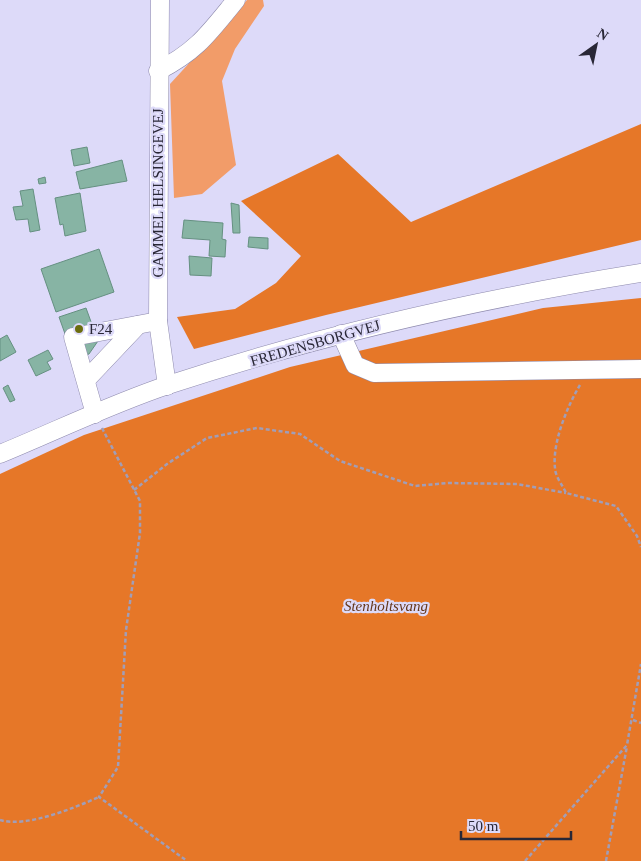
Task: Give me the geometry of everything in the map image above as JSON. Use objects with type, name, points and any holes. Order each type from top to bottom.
[{"type":"street","name":"GAMMEL HELSINGEVEJ","points":[[160,0],[158,71],[158,321],[167,386]]},
{"type":"street","points":[[158,71],[182,59],[199,45],[236,0]]},
{"type":"street","name":"FREDENSBORGVEJ","points":[[0,454],[167,386],[342,334],[436,310],[550,287],[641,273]]},
{"type":"street","points":[[95,414],[73,337],[158,321]]},
{"type":"street","points":[[86,380],[138,325]]},
{"type":"street","points":[[342,334],[355,365],[374,373],[641,369]]},
{"type":"path","points":[[566,493],[555,468],[558,444],[568,405],[589,370]]},
{"type":"path","points":[[0,820],[10,823],[42,816],[73,808],[99,797],[118,767],[126,630],[140,533],[140,501],[95,414]]},
{"type":"path","points":[[134,490],[167,464],[207,438],[257,428],[300,434],[340,461],[414,486],[448,483],[518,484],[566,493],[616,506],[637,536],[641,547]]},
{"type":"path","points":[[606,861],[633,720],[641,664]]},
{"type":"path","points":[[633,720],[641,724]]},
{"type":"path","points":[[525,861],[627,745]]},
{"type":"path","points":[[99,797],[187,861]]},
{"type":"shaded area","points":[[247,0],[263,0],[264,6],[235,49],[222,81],[236,165],[202,194],[174,198],[170,84]]},
{"type":"green space","points":[[641,124],[641,240],[326,315],[194,349],[177,317],[235,309],[276,283],[301,256],[241,201],[338,154],[411,222]]},
{"type":"green space","name":"Stenholtsvang","points":[[641,298],[641,861],[0,861],[0,474],[84,435],[290,367],[543,308]]},
{"type":"building","points":[[87,147],[90,163],[74,166],[71,150]]},
{"type":"building","points":[[122,160],[127,181],[80,189],[76,172]]},
{"type":"building","points":[[45,177],[46,183],[39,184],[38,179]]},
{"type":"building","points":[[33,189],[40,230],[30,232],[28,219],[16,220],[13,207],[23,206],[20,191]]},
{"type":"building","points":[[80,193],[86,231],[65,236],[63,224],[60,225],[55,198]]},
{"type":"building","points":[[231,203],[239,205],[240,233],[233,233]]},
{"type":"building","points":[[184,220],[223,223],[222,239],[226,240],[225,257],[209,256],[210,240],[182,238]]},
{"type":"building","points":[[249,237],[268,238],[268,249],[248,247]]},
{"type":"building","points":[[99,249],[114,292],[56,312],[41,269]]},
{"type":"building","points":[[189,256],[212,258],[211,276],[190,275]]},
{"type":"building","name":"F24","points":[[86,308],[98,341],[89,354],[74,359],[59,317]]},
{"type":"building","points":[[7,335],[16,352],[0,361],[0,339]]},
{"type":"building","points":[[48,350],[53,359],[47,362],[51,369],[36,376],[28,360]]},
{"type":"building","points":[[8,385],[15,400],[10,402],[3,388]]},
{"type":"place","name":"F24","points":[[79,329]]}]
